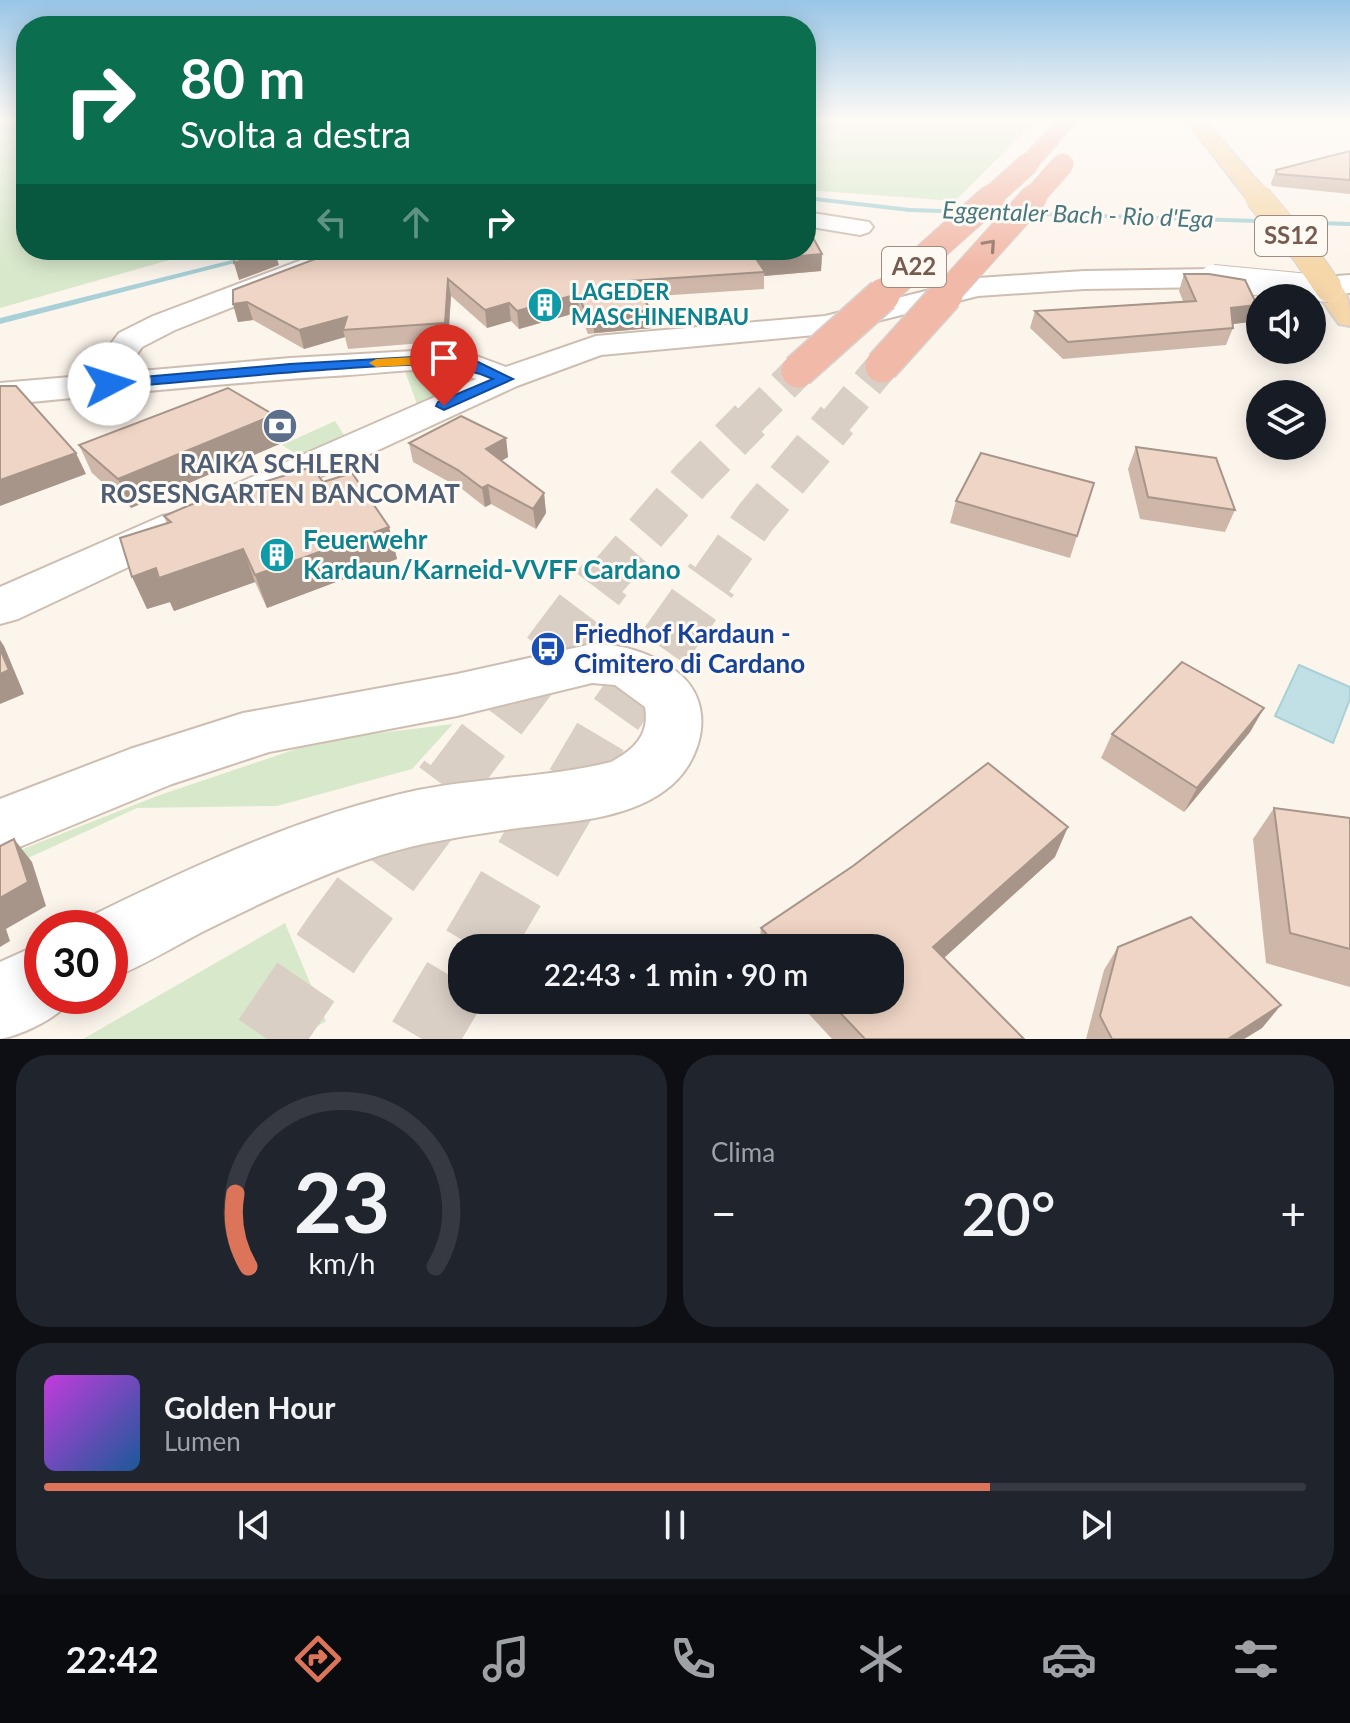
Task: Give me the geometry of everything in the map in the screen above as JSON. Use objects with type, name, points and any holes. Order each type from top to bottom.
[{"type":"highway","name":"A22","points":[[798,371],[1022,169]]},
{"type":"highway","name":"A22","points":[[882,366],[1057,169]]},
{"type":"main road","name":"SS12","points":[[1236,169],[1304,252],[1340,286],[1350,317]]},
{"type":"street","points":[[816,220],[860,227]]},
{"type":"street","points":[[109,384],[115,361],[130,340],[164,323],[326,260]]},
{"type":"street","points":[[0,607],[505,379],[596,346],[825,325],[978,287],[1015,284],[1213,278],[1340,286]]},
{"type":"street","points":[[923,300],[982,312],[1016,312],[1340,286]]},
{"type":"street","points":[[0,394],[290,368],[431,360],[471,364],[505,379]]},
{"type":"street","points":[[0,827],[124,777],[240,737],[329,716],[455,695],[573,665],[602,662],[626,667],[648,678],[668,695],[676,718],[670,741],[656,764],[627,782],[590,792],[473,808],[379,827],[252,875],[128,935]]},
{"type":"street","points":[[0,1003],[24,990]]},
{"type":"green space","points":[[0,169],[16,169],[16,260],[170,260],[0,308]]},
{"type":"green space","points":[[816,169],[987,169],[955,201],[816,191]]},
{"type":"green space","points":[[437,369],[443,395],[418,407],[405,371]]},
{"type":"green space","points":[[335,421],[346,438],[302,458],[282,445]]},
{"type":"green space","points":[[453,724],[412,769],[277,806],[137,808],[0,871],[0,858],[157,796],[323,740]]},
{"type":"green space","points":[[285,923],[326,1021],[298,1039],[83,1039]]},
{"type":"water","points":[[1299,665],[1350,687],[1350,699],[1333,743],[1275,716]]},
{"type":"building","points":[[1350,169],[1350,180],[1277,174],[1276,170]]},
{"type":"building","points":[[312,260],[757,260],[765,272],[631,281],[651,310],[587,316],[578,294],[517,311],[509,303],[485,310],[448,279],[445,323],[343,330],[347,317],[299,330],[247,302],[233,304],[233,290]]},
{"type":"building","points":[[1184,274],[1209,274],[1245,280],[1247,284],[1246,306],[1231,308],[1233,328],[1068,342],[1035,311],[1196,301]]},
{"type":"building","points":[[0,386],[16,386],[76,453],[0,480]]},
{"type":"building","points":[[228,388],[274,415],[118,479],[79,445]]},
{"type":"building","points":[[461,416],[506,438],[486,449],[544,493],[533,509],[488,485],[482,488],[458,470],[409,443]]},
{"type":"building","points":[[1136,447],[1216,458],[1235,510],[1148,497]]},
{"type":"building","points":[[981,453],[1094,483],[1077,536],[956,501]]},
{"type":"building","points":[[312,467],[323,482],[352,473],[389,527],[255,575],[243,549],[159,578],[156,568],[132,577],[120,538],[171,522],[164,516],[190,505]]},
{"type":"building","points":[[0,649],[9,670],[0,674]]},
{"type":"building","points":[[1182,662],[1264,708],[1197,788],[1112,734]]},
{"type":"building","points":[[988,763],[1068,827],[933,947],[1024,1039],[865,1039],[841,1014],[904,1014],[904,934],[766,934],[761,928],[853,866]]},
{"type":"building","points":[[1274,808],[1350,818],[1350,949],[1290,933]]},
{"type":"building","points":[[14,839],[28,882],[0,898],[0,846]]},
{"type":"building","points":[[1191,917],[1281,1005],[1228,1039],[1112,1039],[1100,1016],[1118,947]]},
{"type":"waterway","name":"Eggentaler Bach - Rio d'Ega","points":[[816,199],[910,210],[1350,224]]},
{"type":"waterway","name":"Eggentaler Bach - Rio d'Ega","points":[[0,321],[241,260]]},
{"type":"tunnel","points":[[835,422],[882,366]]},
{"type":"tunnel","points":[[748,422],[798,371]]},
{"type":"tunnel","points":[[604,581],[692,479],[750,420]]},
{"type":"tunnel","points":[[711,581],[756,517],[837,420]]},
{"type":"tunnel","points":[[451,783],[605,579]]},
{"type":"tunnel","points":[[573,783],[602,734],[712,579]]},
{"type":"tunnel","points":[[267,1039],[340,932],[452,781]]},
{"type":"tunnel","points":[[484,934],[574,781]]},
{"type":"tunnel","points":[[422,1039],[448,995]]},
{"type":"slow traffic","points":[[376,363],[431,360],[469,364]]},
{"type":"place","name":"LAGEDER MASCHINENBAU","points":[[545,305]]},
{"type":"place","name":"RAIKA SCHLERN ROSESNGARTEN BANCOMAT","points":[[280,426]]},
{"type":"place","name":"Feuerwehr Kardaun/Karneid-VVFF Cardano","points":[[277,555]]},
{"type":"place","name":"Friedhof Kardaun - Cimitero di Cardano","points":[[548,649]]},
{"type":"route","points":[[109,384],[290,368],[431,360],[471,364],[505,379],[444,406]]}]
